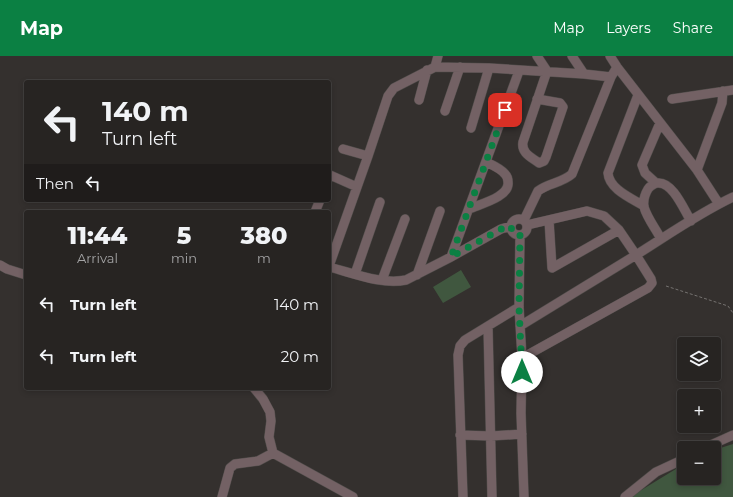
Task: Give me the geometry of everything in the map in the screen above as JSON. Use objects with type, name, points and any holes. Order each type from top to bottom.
[{"type":"street","points":[[419,100],[431,69],[438,56]]},
{"type":"street","points":[[537,56],[547,71]]},
{"type":"street","points":[[572,56],[584,74]]},
{"type":"street","points":[[610,56],[697,170],[719,204]]},
{"type":"street","points":[[445,112],[460,67]]},
{"type":"street","points":[[331,260],[390,91],[394,88],[431,69],[460,67],[519,71],[547,71],[610,77]]},
{"type":"street","points":[[524,497],[522,358],[519,307],[520,235],[526,230],[526,223],[538,191],[542,187],[567,179],[572,174],[610,77],[617,67]]},
{"type":"street","points":[[471,128],[489,68]]},
{"type":"street","points":[[451,257],[519,71]]},
{"type":"street","points":[[537,99],[560,103],[563,107],[546,157],[544,161],[539,163],[524,152],[522,148],[537,99],[547,71]]},
{"type":"street","points":[[672,99],[733,90]]},
{"type":"street","points":[[697,170],[722,103],[723,91]]},
{"type":"street","points":[[638,94],[608,173],[608,178],[620,192],[644,206]]},
{"type":"street","points":[[656,183],[645,173],[642,165],[660,123]]},
{"type":"street","points":[[343,149],[368,156]]},
{"type":"street","points":[[469,209],[504,194],[508,189],[507,175],[500,169],[486,162]]},
{"type":"street","points":[[331,175],[357,187]]},
{"type":"street","points":[[662,240],[644,206],[645,196],[649,187],[656,183],[664,183],[671,188],[691,221]]},
{"type":"street","points":[[520,326],[719,204],[733,197]]},
{"type":"street","points":[[355,274],[380,202]]},
{"type":"street","points":[[417,275],[440,211]]},
{"type":"street","points":[[331,267],[382,280],[399,281],[417,275],[501,229],[511,226],[517,219],[526,223],[549,220],[587,211],[604,216],[620,230],[651,279],[652,283],[648,288],[522,358]]},
{"type":"street","points":[[382,280],[405,219]]},
{"type":"street","points":[[549,220],[552,268],[620,230]]},
{"type":"street","points":[[511,226],[512,232],[520,235]]},
{"type":"street","points":[[0,264],[7,269],[24,274]]},
{"type":"street","points":[[463,497],[458,354],[460,346],[465,340],[519,307]]},
{"type":"street","points":[[488,327],[488,393],[491,436],[492,497]]},
{"type":"street","points":[[256,390],[270,412],[271,421],[269,438],[273,454],[353,497]]},
{"type":"street","points":[[460,435],[491,436],[522,434]]},
{"type":"street","points":[[720,441],[733,435]]},
{"type":"street","points":[[222,497],[230,468],[235,464],[258,461],[273,454]]},
{"type":"street","points":[[625,497],[656,472],[677,462]]},
{"type":"path","points":[[666,286],[728,306],[733,313]]},
{"type":"green space","points":[[461,270],[471,287],[443,303],[433,287]]},
{"type":"green space","points":[[733,444],[733,497],[630,497],[677,468],[677,485],[721,485],[721,448]]},
{"type":"route","points":[[505,110],[451,257],[501,229],[511,226],[514,234],[520,235],[519,307],[522,372]]}]
